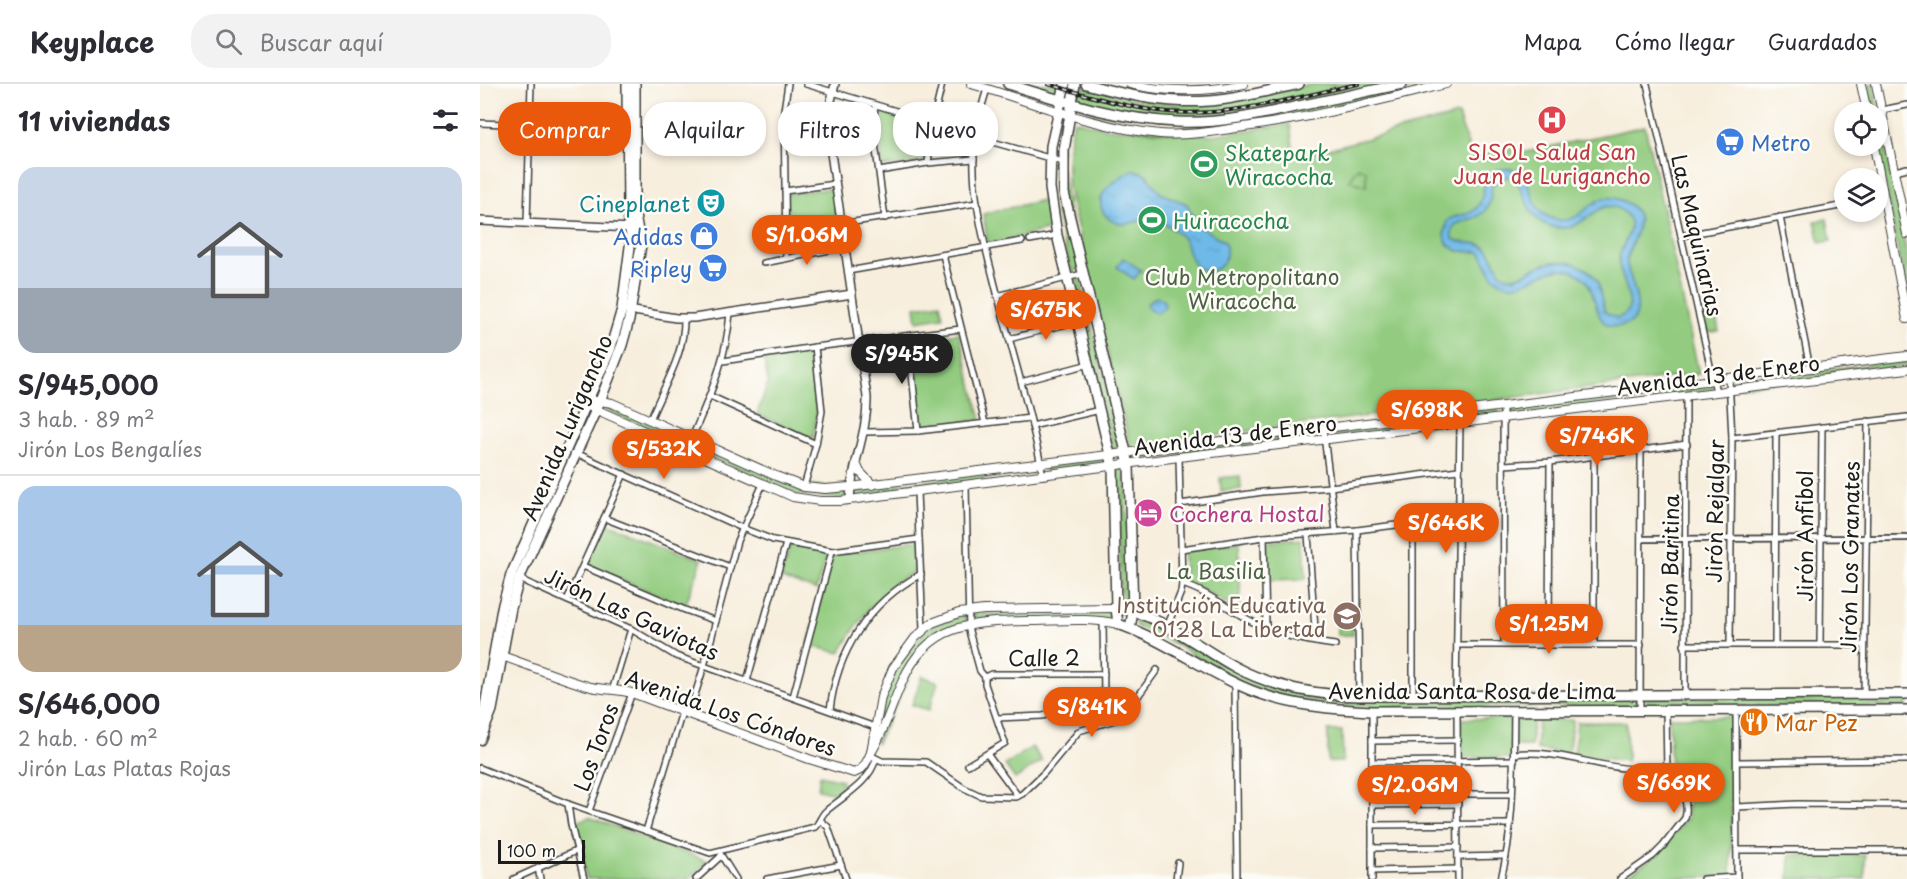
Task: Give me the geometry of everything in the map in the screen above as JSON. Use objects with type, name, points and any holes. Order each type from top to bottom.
[{"type":"main road","name":"Avenida Lurigancho","points":[[480,740],[492,710],[515,577],[581,455],[622,345],[641,245],[633,227],[627,84]]},
{"type":"main road","name":"Avenida Lurigancho","points":[[633,227],[634,84]]},
{"type":"main road","points":[[971,84],[1115,127],[1173,135],[1202,134],[1313,116],[1446,84]]},
{"type":"main road","points":[[1008,84],[1112,113],[1179,122],[1214,121],[1250,116],[1402,84]]},
{"type":"main road","points":[[1065,84],[1050,159],[1051,201],[1057,235],[1113,467],[1118,624]]},
{"type":"main road","points":[[1075,84],[1064,150],[1064,193],[1129,465],[1133,612],[1130,628]]},
{"type":"main road","points":[[1086,84],[1137,96],[1170,101],[1196,101],[1231,98],[1299,84]]},
{"type":"main road","points":[[1130,84],[1164,90],[1190,91],[1244,84]]},
{"type":"main road","points":[[1861,84],[1865,102]]},
{"type":"main road","points":[[1876,84],[1880,102]]},
{"type":"main road","points":[[1888,138],[1907,231]]},
{"type":"main road","points":[[1886,222],[1907,319]]},
{"type":"main road","name":"Avenida Lurigancho","points":[[480,722],[484,712],[502,608],[586,403],[627,310]]},
{"type":"main road","name":"Avenida 13 de Enero","points":[[598,405],[612,403],[804,487],[825,489],[1907,356]]},
{"type":"main road","name":"Avenida 13 de Enero","points":[[586,403],[598,405],[793,497],[807,500],[850,500],[917,492],[966,490],[1043,476],[1179,457],[1907,369]]},
{"type":"main road","points":[[856,463],[860,472],[873,484]]},
{"type":"main road","name":"Avenida Santa Rosa de Lima","points":[[874,756],[875,727],[881,697],[893,668],[904,651],[923,629],[941,618],[969,612],[1116,608],[1133,612],[1167,627],[1237,668],[1265,681],[1317,694],[1359,696],[1907,694]]},
{"type":"main road","name":"Avenida Santa Rosa de Lima","points":[[874,756],[903,680],[920,654],[940,636],[970,624],[991,621],[1103,621],[1118,624],[1172,647],[1235,683],[1258,693],[1293,703],[1326,708],[1371,711],[1907,710]]},
{"type":"main road","name":"Avenida Los Cóndores","points":[[502,656],[578,683],[604,690],[614,688],[632,693],[854,773],[864,768],[874,756]]},
{"type":"street","points":[[531,84],[531,102]]},
{"type":"street","points":[[786,258],[784,110],[788,84]]},
{"type":"street","points":[[806,84],[865,102]]},
{"type":"street","points":[[835,84],[830,105],[828,133],[867,398],[865,432],[850,487],[850,500]]},
{"type":"street","points":[[938,102],[942,84]]},
{"type":"street","name":"Las Maquinarias","points":[[1647,84],[1716,392]]},
{"type":"street","points":[[984,102],[987,89]]},
{"type":"street","points":[[1888,109],[1907,105]]},
{"type":"street","points":[[480,123],[498,124]]},
{"type":"street","points":[[1053,137],[1062,141],[1064,150]]},
{"type":"street","points":[[998,143],[1063,162]]},
{"type":"street","points":[[528,222],[529,156]]},
{"type":"street","points":[[877,156],[885,218]]},
{"type":"street","points":[[928,163],[929,156]]},
{"type":"street","points":[[974,156],[977,203],[985,248],[1021,382],[1043,476]]},
{"type":"street","points":[[879,171],[974,159]]},
{"type":"street","points":[[1895,171],[1907,168]]},
{"type":"street","points":[[784,191],[835,184]]},
{"type":"street","points":[[841,224],[977,203]]},
{"type":"street","points":[[1681,236],[1834,206]]},
{"type":"street","points":[[1780,217],[1810,368]]},
{"type":"street","points":[[480,221],[633,227]]},
{"type":"street","points":[[1030,240],[1057,235]]},
{"type":"street","points":[[848,271],[1022,241]]},
{"type":"street","points":[[764,262],[845,247]]},
{"type":"street","points":[[943,255],[985,423]]},
{"type":"street","points":[[997,296],[1082,274]]},
{"type":"street","points":[[627,310],[684,318],[852,294]]},
{"type":"street","points":[[692,438],[723,361],[728,340],[730,313]]},
{"type":"street","points":[[650,420],[678,357],[683,340],[684,318]]},
{"type":"street","points":[[1009,339],[1078,321]]},
{"type":"street","points":[[723,361],[961,329]]},
{"type":"street","points":[[908,336],[918,431]]},
{"type":"street","points":[[804,487],[822,411],[815,347]]},
{"type":"street","points":[[1021,382],[1089,364]]},
{"type":"street","name":"Jirón Rejalgar","points":[[1729,378],[1730,645]]},
{"type":"street","points":[[710,396],[816,444]]},
{"type":"street","name":"Jirón Baritina","points":[[1684,695],[1686,397]]},
{"type":"street","points":[[1503,406],[1504,644]]},
{"type":"street","points":[[1032,426],[1100,410]]},
{"type":"street","points":[[1456,696],[1460,424],[1458,411]]},
{"type":"street","points":[[1731,438],[1907,417]]},
{"type":"street","points":[[865,432],[918,431],[1030,418]]},
{"type":"street","name":"Jirón Los Granates","points":[[1864,694],[1868,422]]},
{"type":"street","name":"Jirón Anfibol","points":[[1820,645],[1822,427]]},
{"type":"street","points":[[1323,428],[1336,531]]},
{"type":"street","points":[[1775,645],[1776,433]]},
{"type":"street","points":[[1504,465],[1550,462],[1687,444]]},
{"type":"street","points":[[1640,709],[1641,449]]},
{"type":"street","points":[[581,455],[742,528],[786,543],[832,551],[919,539]]},
{"type":"street","points":[[1594,456],[1594,645]]},
{"type":"street","points":[[1167,627],[1182,584],[1179,457]]},
{"type":"street","points":[[1549,644],[1550,462]]},
{"type":"street","points":[[1180,504],[1263,492],[1330,487],[1458,471]]},
{"type":"street","points":[[567,600],[624,474]]},
{"type":"street","points":[[646,831],[704,666],[742,528],[763,484]]},
{"type":"street","points":[[966,490],[969,631],[1005,743],[968,765]]},
{"type":"street","points":[[917,492],[923,629]]},
{"type":"street","points":[[1181,549],[1264,537],[1357,530],[1458,517]]},
{"type":"street","points":[[604,518],[730,567]]},
{"type":"street","points":[[1413,524],[1413,696]]},
{"type":"street","points":[[1357,530],[1359,696]]},
{"type":"street","points":[[1308,534],[1316,642]]},
{"type":"street","points":[[1264,537],[1266,628]]},
{"type":"street","points":[[1641,538],[1907,538]]},
{"type":"street","points":[[747,681],[786,543]]},
{"type":"street","points":[[793,697],[832,551]]},
{"type":"street","points":[[583,566],[716,621]]},
{"type":"street","points":[[830,710],[835,678],[856,632],[888,596],[921,574]]},
{"type":"street","name":"Jirón Las Gaviotas","points":[[515,577],[631,629],[669,652],[875,727]]},
{"type":"street","points":[[1182,584],[1201,591],[1266,628],[1289,637],[1335,645]]},
{"type":"street","points":[[997,718],[1043,717],[1104,698],[1103,621]]},
{"type":"street","points":[[614,688],[631,629]]},
{"type":"street","points":[[1457,645],[1641,645]]},
{"type":"street","points":[[1684,645],[1864,645]]},
{"type":"street","points":[[480,768],[568,804],[710,853],[720,854],[815,826],[825,812],[842,800],[873,769],[874,756],[882,761],[926,762],[964,788],[981,796],[1001,798],[1018,796],[1044,773],[1079,730],[1118,719],[1157,670]]},
{"type":"street","name":"Calle 2","points":[[985,677],[991,674],[1104,674]]},
{"type":"street","points":[[1235,683],[1237,879]]},
{"type":"street","name":"Los Toros","points":[[589,811],[632,693]]},
{"type":"street","points":[[1703,879],[1737,878],[1736,709]]},
{"type":"street","points":[[1458,710],[1458,879]]},
{"type":"street","points":[[1501,879],[1506,856],[1512,794],[1514,710]]},
{"type":"street","points":[[1666,710],[1667,772]]},
{"type":"street","points":[[1371,711],[1372,879]]},
{"type":"street","points":[[1372,741],[1458,740]]},
{"type":"street","points":[[1372,762],[1458,761],[1536,753],[1629,769],[1667,772],[1674,777],[1683,793],[1687,813],[1685,818],[1664,846],[1620,879]]},
{"type":"street","points":[[987,754],[1018,796]]},
{"type":"street","points":[[1737,762],[1907,760]]},
{"type":"street","points":[[1372,783],[1458,783]]},
{"type":"street","points":[[1458,794],[1512,794]]},
{"type":"street","points":[[568,804],[570,825],[584,879]]},
{"type":"street","points":[[1372,805],[1458,804]]},
{"type":"street","points":[[1737,807],[1797,804],[1907,805]]},
{"type":"street","points":[[820,820],[828,827],[846,879]]},
{"type":"street","points":[[1372,825],[1509,824]]},
{"type":"street","points":[[1372,848],[1458,847]]},
{"type":"street","points":[[514,879],[578,850]]},
{"type":"street","points":[[1737,850],[1907,850]]},
{"type":"street","points":[[720,854],[735,878]]},
{"type":"street","points":[[696,879],[720,854]]},
{"type":"street","points":[[1458,857],[1506,856]]},
{"type":"street","points":[[1176,879],[1178,863]]},
{"type":"street","points":[[767,879],[805,876],[841,865]]},
{"type":"street","points":[[538,867],[540,879]]},
{"type":"street","points":[[1372,871],[1458,869]]},
{"type":"green space","points":[[1018,84],[1058,84],[1054,95]]},
{"type":"green space","points":[[1314,84],[1385,84],[1266,110],[1194,119],[1149,116],[1076,101],[1079,86],[1135,99],[1176,104],[1280,91]]},
{"type":"green space","points":[[1415,84],[1439,84],[1291,116],[1290,112],[1292,109]]},
{"type":"green space","points":[[1866,84],[1873,84],[1877,102],[1869,102]]},
{"type":"green space","points":[[881,110],[893,113],[893,156],[927,156],[926,161],[883,167]]},
{"type":"green space","points":[[1081,110],[1131,122],[1168,127],[1207,125],[1286,112],[1288,117],[1184,133],[1134,128],[1074,113]]},
{"type":"green space","name":"Club Metropolitano Wiracocha","points":[[1458,115],[1472,157],[1521,147],[1522,153],[1645,126],[1699,374],[1130,446],[1068,188],[1068,153],[1074,120],[1105,128],[1212,135],[1290,124],[1294,155],[1331,148]]},
{"type":"green space","points":[[1059,117],[1066,118],[1060,159],[1054,155]]},
{"type":"green space","points":[[1880,156],[1887,156],[1907,256],[1907,298],[1888,198],[1888,168],[1882,168]]},
{"type":"green space","points":[[1053,167],[1061,168],[1079,269],[1077,271],[1071,271],[1056,214]]},
{"type":"green space","points":[[1358,167],[1366,171],[1366,186],[1348,180]]},
{"type":"green space","points":[[833,188],[840,244],[788,252],[786,194]]},
{"type":"green space","points":[[1044,200],[1049,229],[988,245],[983,214]]},
{"type":"green space","points":[[1827,219],[1831,241],[1820,243],[1815,221]]},
{"type":"green space","points":[[1080,278],[1121,450],[1115,451],[1113,448],[1073,281]]},
{"type":"green space","points":[[940,303],[943,317],[917,321],[915,307]]},
{"type":"green space","points":[[1714,307],[1719,331],[1706,333],[1702,309]]},
{"type":"green space","points":[[959,333],[981,420],[922,427],[913,339]]},
{"type":"green space","points":[[812,351],[818,404],[813,439],[757,414],[768,383],[764,359]]},
{"type":"green space","points":[[1905,360],[1906,366],[1733,387],[1732,381]]},
{"type":"green space","points":[[1712,382],[1713,389],[1508,416],[1509,407]]},
{"type":"green space","points":[[606,404],[775,479],[845,490],[847,491],[845,499],[796,494],[606,410],[604,407]]},
{"type":"green space","points":[[1498,408],[1499,416],[1462,421],[1461,413]]},
{"type":"green space","points":[[587,409],[591,411],[520,569],[518,568]]},
{"type":"green space","points":[[1450,416],[1451,423],[1331,436],[1332,429]]},
{"type":"green space","points":[[1322,431],[1323,436],[1132,460],[1131,454]]},
{"type":"green space","points":[[1105,458],[1106,464],[1045,471],[1045,465]]},
{"type":"green space","points":[[1035,467],[1037,472],[853,496],[855,490]]},
{"type":"green space","points":[[1125,469],[1130,604],[1123,604],[1121,601],[1118,471]]},
{"type":"green space","points":[[1240,476],[1241,489],[1221,491],[1220,478]]},
{"type":"green space","points":[[607,523],[702,560],[685,606],[588,566]]},
{"type":"green space","points":[[1304,538],[1306,579],[1267,580],[1266,541]]},
{"type":"green space","name":"La Basilia","points":[[1239,543],[1241,613],[1202,589],[1184,582],[1183,551]]},
{"type":"green space","points":[[914,544],[915,571],[881,596],[855,628],[840,653],[808,645],[833,554]]},
{"type":"green space","points":[[790,547],[827,554],[816,590],[781,579]]},
{"type":"green space","points":[[1337,611],[1353,611],[1353,635],[1338,635]]},
{"type":"green space","points":[[1110,612],[1112,614],[1110,619],[976,620],[973,615],[974,614]]},
{"type":"green space","points":[[965,615],[966,622],[944,630],[924,645],[876,745],[881,706],[897,665],[926,630],[943,621]]},
{"type":"green space","points":[[1138,618],[1294,692],[1637,698],[1637,704],[1635,706],[1383,708],[1339,706],[1296,700],[1257,689],[1239,681],[1155,634],[1137,627],[1135,624]]},
{"type":"green space","points":[[922,676],[938,682],[929,710],[912,705]]},
{"type":"green space","points":[[1647,698],[1907,698],[1907,706],[1647,706]]},
{"type":"green space","points":[[1669,717],[1733,717],[1731,877],[1623,879],[1653,857],[1687,819],[1688,802],[1683,785],[1680,779],[1671,773]]},
{"type":"green space","points":[[1512,718],[1511,758],[1461,757],[1460,719]]},
{"type":"green space","points":[[1516,719],[1533,720],[1531,746],[1515,746]]},
{"type":"green space","points":[[1538,720],[1573,720],[1568,754],[1536,749]]},
{"type":"green space","points":[[1577,722],[1626,722],[1627,761],[1574,755]]},
{"type":"green space","points":[[1328,731],[1342,731],[1343,762],[1328,762]]},
{"type":"green space","points":[[1032,747],[1042,761],[1015,779],[1005,765]]},
{"type":"green space","points":[[820,775],[842,780],[840,794],[818,789]]},
{"type":"green space","points":[[589,817],[708,861],[689,879],[587,879],[575,832],[578,821]]},
{"type":"green space","points":[[1790,855],[1865,855],[1865,879],[1789,879]]},
{"type":"water","points":[[1513,169],[1521,173],[1542,213],[1551,218],[1563,220],[1572,218],[1601,199],[1621,200],[1632,207],[1639,222],[1627,263],[1637,299],[1636,316],[1631,322],[1621,326],[1610,326],[1603,321],[1588,283],[1580,275],[1558,269],[1522,283],[1504,284],[1493,276],[1480,252],[1458,251],[1448,245],[1444,235],[1447,221],[1467,214],[1477,207],[1486,180],[1493,172]],"holes":[[[1504,177],[1511,178],[1520,188],[1536,217],[1543,223],[1557,228],[1569,228],[1579,224],[1604,208],[1612,207],[1628,216],[1630,228],[1619,261],[1629,300],[1629,308],[1625,314],[1617,318],[1606,313],[1598,283],[1584,268],[1571,263],[1551,262],[1519,276],[1508,277],[1499,270],[1484,246],[1461,242],[1452,237],[1455,225],[1483,213],[1490,202],[1493,184]]]},
{"type":"water","name":"Huiracocha","points":[[1134,170],[1146,174],[1160,193],[1187,204],[1201,227],[1224,241],[1226,252],[1220,267],[1210,271],[1198,268],[1192,262],[1182,238],[1163,223],[1147,220],[1124,224],[1113,222],[1106,216],[1101,204],[1104,192],[1111,184]]},
{"type":"water","points":[[1123,258],[1141,270],[1134,279],[1117,267]]},
{"type":"water","points":[[1157,297],[1165,304],[1164,308],[1157,313],[1148,308],[1147,304]]},
{"type":"railway","points":[[1048,84],[1107,101],[1168,112],[1192,113],[1264,105],[1358,84]]},
{"type":"place","name":"SISOL Salud San Juan de Lurigancho","points":[[1552,120]]},
{"type":"place","name":"Metro","points":[[1730,142]]},
{"type":"place","name":"Skatepark Wiracocha","points":[[1204,164]]},
{"type":"place","name":"Cineplanet","points":[[711,203]]},
{"type":"place","name":"Huiracocha","points":[[1152,220]]},
{"type":"place","name":"Adidas","points":[[704,236]]},
{"type":"place","name":"Ripley","points":[[713,268]]},
{"type":"place","name":"Cochera Hostal","points":[[1148,513]]},
{"type":"place","name":"Institución Educativa 0128 La Libertad","points":[[1347,616]]},
{"type":"place","name":"Mar Pez","points":[[1754,722]]}]
